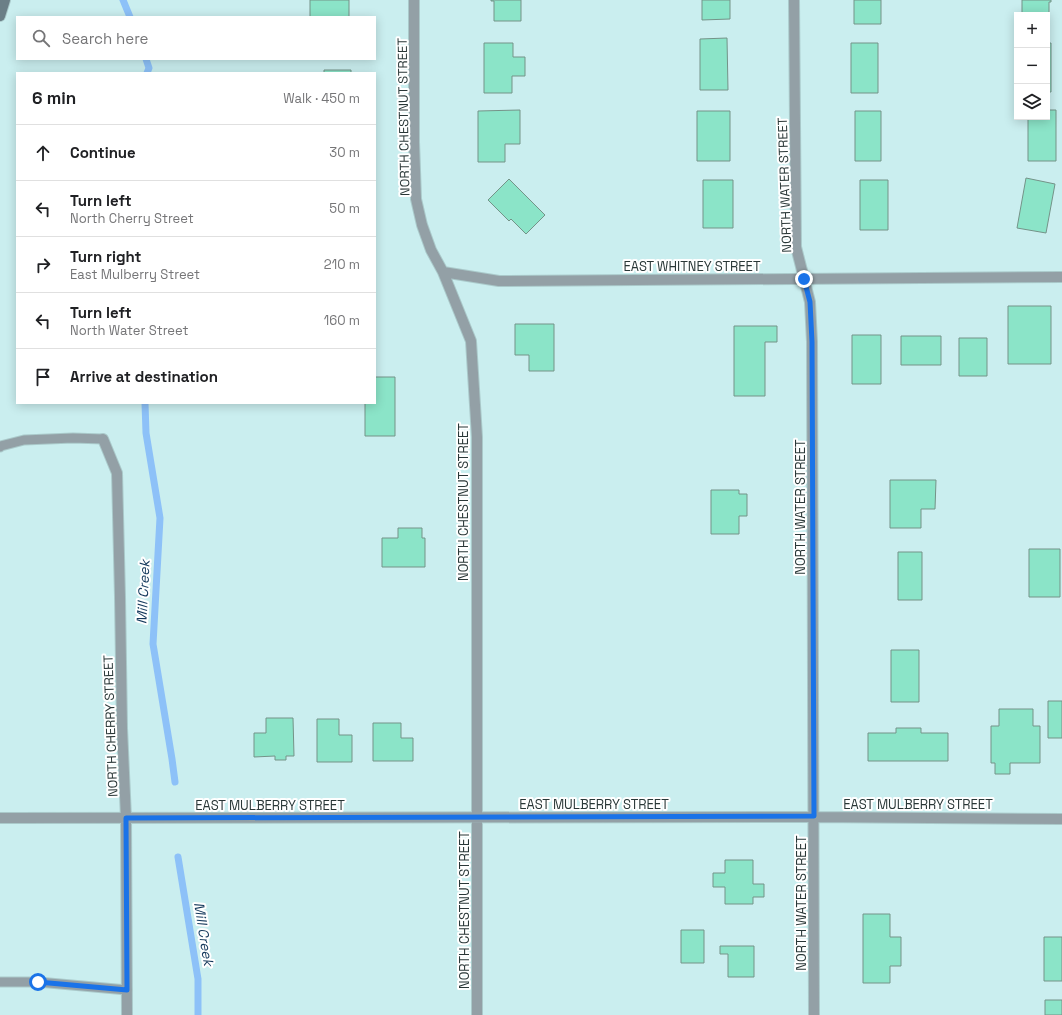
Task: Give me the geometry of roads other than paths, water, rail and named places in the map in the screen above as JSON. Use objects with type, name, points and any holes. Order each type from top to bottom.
[{"type":"main road","points":[[0,16],[5,0]]},
{"type":"street","name":"NORTH CHESTNUT STREET","points":[[414,0],[414,142],[416,199],[422,225],[431,250],[443,272],[472,341],[477,437],[477,1015]]},
{"type":"street","name":"NORTH WATER STREET","points":[[794,0],[796,247],[810,302],[812,342],[814,1015]]},
{"type":"street","name":"EAST WHITNEY STREET","points":[[443,272],[499,281],[1062,277]]},
{"type":"street","name":"NORTH CHERRY STREET","points":[[103,439],[117,473],[122,728],[126,818],[127,1015]]},
{"type":"street","name":"EAST MULBERRY STREET","points":[[0,818],[814,816],[1062,819]]},
{"type":"lane","points":[[0,447],[24,440],[73,438],[103,439]]},
{"type":"lane","points":[[0,982],[38,982],[127,990]]},
{"type":"waterway","name":"Mill Creek","points":[[123,0],[130,16]]},
{"type":"waterway","name":"Mill Creek","points":[[146,60],[149,68],[147,72]]},
{"type":"waterway","name":"Mill Creek","points":[[145,404],[146,433],[160,518],[153,644],[175,782]]},
{"type":"waterway","name":"Mill Creek","points":[[178,857],[198,979],[198,1015]]}]
